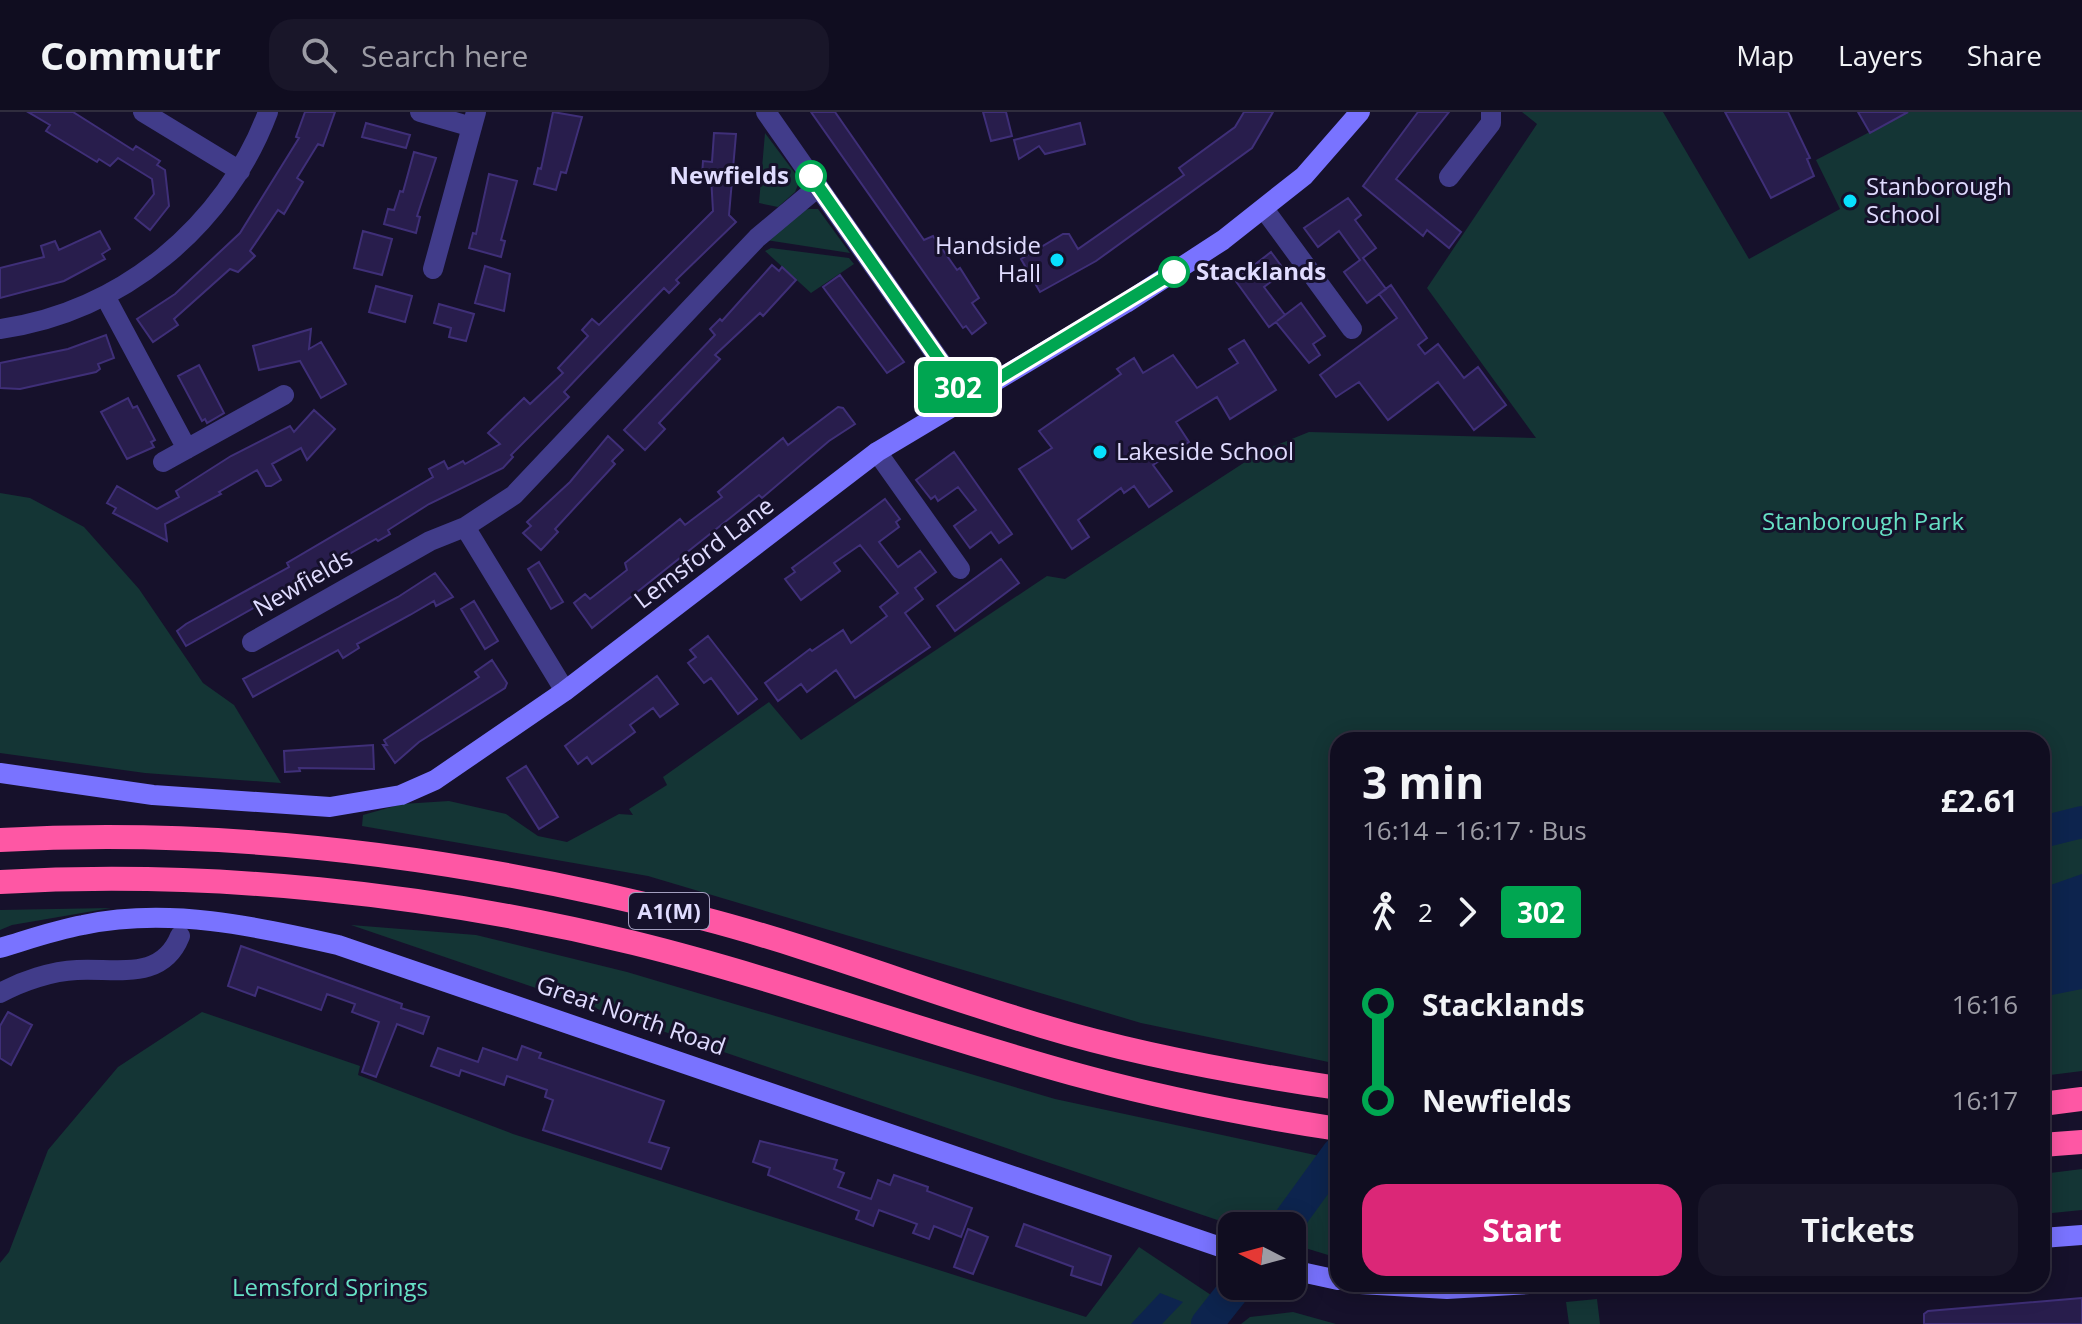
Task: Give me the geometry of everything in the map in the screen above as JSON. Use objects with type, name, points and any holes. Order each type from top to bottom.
[{"type":"highway","name":"A1(M)","points":[[0,840],[163,839],[303,848],[499,874],[702,918],[1044,1027],[1329,1087]]},
{"type":"highway","name":"A1(M)","points":[[0,882],[119,879],[259,885],[467,909],[538,922],[717,965],[1091,1079],[1210,1107],[1330,1128]]},
{"type":"highway","points":[[2050,1103],[2082,1099]]},
{"type":"highway","points":[[2050,1144],[2082,1142]]},
{"type":"street","points":[[143,112],[240,171]]},
{"type":"street","points":[[0,329],[48,319],[105,296],[163,259],[214,210],[258,141],[268,112]]},
{"type":"street","points":[[420,112],[474,120],[433,269]]},
{"type":"street","points":[[766,112],[966,398]]},
{"type":"street","name":"Lemsford Lane","points":[[0,773],[93,788],[248,803],[330,807],[401,795],[435,780],[565,691],[877,452],[1126,303],[1223,240],[1324,157],[1360,112]]},
{"type":"street","points":[[1449,177],[1491,123],[1491,112]]},
{"type":"street","name":"Newfields","points":[[252,642],[430,541],[465,527],[514,495],[757,238],[818,187]]},
{"type":"street","points":[[1264,209],[1352,329]]},
{"type":"street","points":[[105,296],[187,449]]},
{"type":"street","points":[[163,462],[284,395]]},
{"type":"street","points":[[877,452],[960,569]]},
{"type":"street","points":[[465,527],[565,691]]},
{"type":"street","name":"Great North Road","points":[[0,948],[85,924],[182,918],[251,926],[338,945],[1218,1246]]},
{"type":"street","points":[[0,993],[16,984],[74,970],[136,970],[162,963],[173,954],[180,936]]},
{"type":"street","points":[[2050,1237],[2082,1235]]},
{"type":"street","points":[[1306,1273],[1330,1278]]},
{"type":"green space","name":"Stanborough Park","points":[[1522,112],[1663,112],[1749,259],[1840,209],[1816,160],[1908,112],[2082,112],[2082,1071],[2050,1075],[2050,732],[1330,732],[1330,1062],[1141,1023],[648,876],[362,826],[363,815],[402,804],[449,801],[506,814],[538,836],[567,842],[619,814],[633,815],[629,809],[667,785],[663,777],[769,702],[801,740],[1047,576],[1065,579],[1262,451],[1309,432],[1536,438],[1427,288],[1537,124]]},
{"type":"green space","points":[[765,133],[800,180],[795,192],[778,207],[759,203]]},
{"type":"green space","points":[[818,209],[850,253],[766,240],[797,212]]},
{"type":"green space","points":[[771,248],[849,258],[854,264],[811,293],[765,251]]},
{"type":"green space","points":[[0,493],[30,498],[84,527],[139,589],[203,683],[234,705],[281,783],[145,773],[0,753]]},
{"type":"green space","points":[[111,908],[12,925],[0,930],[0,910]]},
{"type":"green space","points":[[351,925],[476,935],[627,972],[1055,1099],[1330,1158],[1330,1256],[1306,1248],[1306,1212],[1218,1212],[1218,1220]]},
{"type":"green space","name":"Lemsford Springs","points":[[202,1012],[360,1066],[358,1075],[513,1134],[1086,1317],[1139,1247],[1223,1303],[1207,1324],[0,1324],[0,1263],[9,1252],[48,1150],[118,1067]]},
{"type":"green space","points":[[2082,1169],[2082,1210],[2050,1213],[2050,1173]]},
{"type":"green space","points":[[1597,1299],[1600,1324],[1569,1324],[1566,1302]]},
{"type":"green space","points":[[1293,1312],[1336,1324],[1241,1324],[1250,1317]]},
{"type":"water","points":[[2082,874],[2082,989],[2050,995],[2050,885]]},
{"type":"water","points":[[1160,1293],[1183,1302],[1162,1324],[1131,1324]]},
{"type":"building","points":[[28,112],[73,112],[133,150],[136,146],[160,161],[157,165],[165,170],[169,206],[150,230],[135,218],[154,194],[152,179],[118,158],[110,166],[99,159],[97,162],[46,131],[50,125]]},
{"type":"building","points":[[305,112],[335,112],[323,146],[318,144],[297,178],[303,182],[284,214],[278,210],[250,251],[255,256],[238,272],[230,269],[174,319],[178,325],[153,342],[137,319],[175,294],[240,233],[299,138],[296,137]]},
{"type":"building","points":[[553,112],[582,117],[566,173],[561,172],[556,190],[534,184],[538,168],[541,169]]},
{"type":"building","points":[[811,112],[835,112],[924,240],[933,236],[957,270],[960,268],[979,298],[972,303],[986,323],[972,334],[966,326],[963,328]]},
{"type":"building","points":[[983,112],[1006,112],[1012,136],[991,141]]},
{"type":"building","points":[[1244,112],[1273,112],[1252,148],[1096,261],[1040,292],[1021,259],[1063,234],[1069,234],[1078,249],[1184,175],[1179,168],[1235,127]]},
{"type":"building","points":[[1418,112],[1449,112],[1396,179],[1461,232],[1449,248],[1427,230],[1423,236],[1363,186]]},
{"type":"building","points":[[1725,112],[1788,112],[1810,158],[1807,159],[1814,176],[1771,198]]},
{"type":"building","points":[[1858,112],[1908,112],[1870,133]]},
{"type":"building","points":[[366,123],[410,135],[406,148],[362,137]]},
{"type":"building","points":[[1080,123],[1085,144],[1045,154],[1039,146],[1019,159],[1014,140]]},
{"type":"building","points":[[714,133],[736,134],[729,215],[736,222],[676,280],[679,283],[669,293],[664,288],[564,392],[569,397],[511,455],[513,457],[503,468],[429,504],[388,530],[390,534],[186,646],[177,631],[186,624],[289,567],[287,563],[433,477],[429,469],[444,461],[448,469],[463,461],[465,464],[500,444],[488,433],[524,398],[530,404],[563,373],[558,368],[588,336],[582,330],[592,319],[599,325],[713,211],[711,176],[702,176],[703,161],[712,162]]},
{"type":"building","points":[[414,152],[436,158],[417,216],[420,217],[416,233],[384,224],[388,209],[394,210],[400,191],[403,192]]},
{"type":"building","points":[[489,174],[517,181],[501,240],[505,241],[501,257],[469,248],[473,233],[476,234]]},
{"type":"building","points":[[1348,198],[1361,215],[1355,220],[1376,248],[1363,258],[1386,289],[1367,303],[1344,272],[1360,260],[1339,231],[1318,247],[1304,228]]},
{"type":"building","points":[[100,231],[110,249],[102,254],[105,259],[64,281],[0,298],[0,268],[44,257],[41,246],[55,241],[59,250]]},
{"type":"building","points":[[363,231],[392,239],[382,275],[354,268]]},
{"type":"building","points":[[1271,252],[1285,271],[1264,287],[1285,315],[1301,303],[1325,336],[1313,344],[1320,355],[1309,363],[1276,322],[1269,327],[1235,280]]},
{"type":"building","points":[[772,265],[779,271],[782,267],[796,280],[763,316],[760,313],[715,355],[720,359],[659,423],[665,429],[645,450],[624,430],[715,335],[710,329],[720,319],[722,321]]},
{"type":"building","points":[[485,266],[510,274],[504,311],[475,303]]},
{"type":"building","points":[[840,275],[904,362],[887,373],[823,287]]},
{"type":"building","points":[[1391,285],[1427,338],[1418,345],[1425,354],[1438,344],[1464,378],[1478,367],[1506,405],[1474,430],[1438,382],[1388,420],[1359,382],[1336,397],[1320,375],[1397,318],[1379,294]]},
{"type":"building","points":[[376,286],[412,296],[405,322],[369,312]]},
{"type":"building","points":[[439,304],[474,314],[466,341],[449,337],[451,328],[434,323]]},
{"type":"building","points":[[311,329],[309,349],[321,342],[346,384],[321,398],[300,361],[259,370],[253,346]]},
{"type":"building","points":[[106,335],[114,358],[98,364],[100,369],[96,372],[20,389],[0,388],[0,363],[68,349]]},
{"type":"building","points":[[1244,340],[1276,390],[1230,419],[1217,397],[1176,422],[1189,442],[1153,465],[1172,491],[1149,507],[1134,486],[1124,493],[1121,488],[1078,520],[1089,537],[1072,549],[1019,469],[1052,448],[1039,431],[1121,374],[1117,369],[1134,358],[1143,373],[1173,355],[1197,388],[1238,363],[1229,349]]},
{"type":"building","points":[[199,365],[224,413],[207,423],[205,419],[202,421],[178,376]]},
{"type":"building","points":[[128,398],[133,408],[137,406],[155,440],[151,442],[154,447],[127,459],[101,412]]},
{"type":"building","points":[[838,407],[843,408],[855,424],[829,441],[762,498],[759,495],[592,628],[574,603],[585,594],[590,599],[627,570],[625,563],[680,519],[685,525],[722,497],[718,492],[783,438],[788,445]]},
{"type":"building","points":[[314,410],[335,429],[307,460],[301,448],[272,464],[281,480],[271,486],[266,486],[257,470],[219,492],[221,494],[165,524],[167,541],[113,513],[116,508],[107,503],[117,486],[157,509],[179,497],[176,491],[231,456],[290,426],[294,432]]},
{"type":"building","points":[[608,436],[623,450],[612,461],[615,464],[555,529],[558,532],[541,550],[523,533],[531,526],[527,522],[570,482]]},
{"type":"building","points":[[954,452],[1012,534],[999,543],[991,532],[970,548],[954,526],[976,510],[958,487],[938,501],[935,496],[931,499],[916,480]]},
{"type":"building","points":[[885,499],[900,519],[896,522],[899,527],[879,542],[898,567],[920,551],[936,572],[915,588],[923,599],[905,613],[930,647],[855,698],[836,670],[807,692],[801,684],[778,701],[765,683],[810,649],[812,651],[843,630],[851,643],[887,616],[880,607],[898,593],[860,545],[834,563],[840,571],[801,600],[785,579],[795,572],[792,568]]},
{"type":"building","points":[[1001,559],[1019,583],[955,631],[937,606]]},
{"type":"building","points":[[539,562],[563,602],[551,609],[528,569]]},
{"type":"building","points":[[435,573],[453,597],[436,606],[434,601],[357,644],[359,648],[343,658],[338,650],[253,697],[243,679],[398,597]]},
{"type":"building","points":[[474,601],[498,641],[485,649],[461,609]]},
{"type":"building","points":[[708,636],[757,699],[738,714],[711,678],[704,683],[688,663],[696,657],[690,650]]},
{"type":"building","points":[[492,660],[507,683],[505,688],[419,742],[395,763],[383,745],[387,745],[384,740],[479,677],[475,672]]},
{"type":"building","points":[[657,676],[678,704],[660,717],[653,708],[630,725],[635,732],[592,764],[587,757],[578,764],[565,746]]},
{"type":"building","points":[[373,745],[374,769],[299,768],[300,771],[285,772],[284,751]]},
{"type":"building","points":[[526,766],[558,817],[539,829],[507,778]]},
{"type":"building","points":[[241,946],[402,1004],[401,1008],[429,1017],[423,1034],[397,1024],[376,1077],[362,1072],[379,1022],[352,1012],[355,1004],[327,994],[321,1010],[258,987],[255,996],[228,986]]},
{"type":"building","points":[[8,1012],[32,1025],[11,1065],[0,1058],[0,1026]]},
{"type":"building","points":[[522,1046],[541,1053],[539,1058],[664,1101],[649,1142],[669,1148],[661,1169],[543,1130],[553,1100],[545,1097],[547,1090],[507,1076],[504,1085],[461,1070],[459,1076],[431,1066],[438,1048],[478,1062],[483,1048],[517,1060]]},
{"type":"building","points":[[760,1141],[837,1160],[834,1169],[844,1173],[838,1187],[871,1199],[878,1180],[890,1185],[894,1175],[972,1208],[961,1237],[934,1226],[929,1239],[913,1233],[917,1224],[879,1210],[873,1226],[856,1219],[859,1211],[768,1175],[770,1168],[753,1162]]},
{"type":"building","points":[[1024,1224],[1111,1256],[1101,1285],[1071,1275],[1073,1267],[1016,1246]]},
{"type":"building","points":[[968,1229],[988,1237],[973,1274],[954,1267]]},
{"type":"building","points":[[2082,1298],[2082,1324],[1924,1324],[1924,1314],[1928,1311]]},
{"type":"waterway","points":[[2050,830],[2082,822]]},
{"type":"waterway","points":[[1295,1212],[1330,1164]]},
{"type":"waterway","points":[[1207,1324],[1226,1300]]},
{"type":"bus line","name":"302","points":[[811,176],[966,398],[1174,272]]},
{"type":"place","name":"Newfields","points":[[811,176]]},
{"type":"place","name":"Stanborough School","points":[[1850,201]]},
{"type":"place","name":"Handside Hall","points":[[1057,260]]},
{"type":"place","name":"Stacklands","points":[[1174,272]]},
{"type":"place","name":"Lakeside School","points":[[1100,452]]}]
